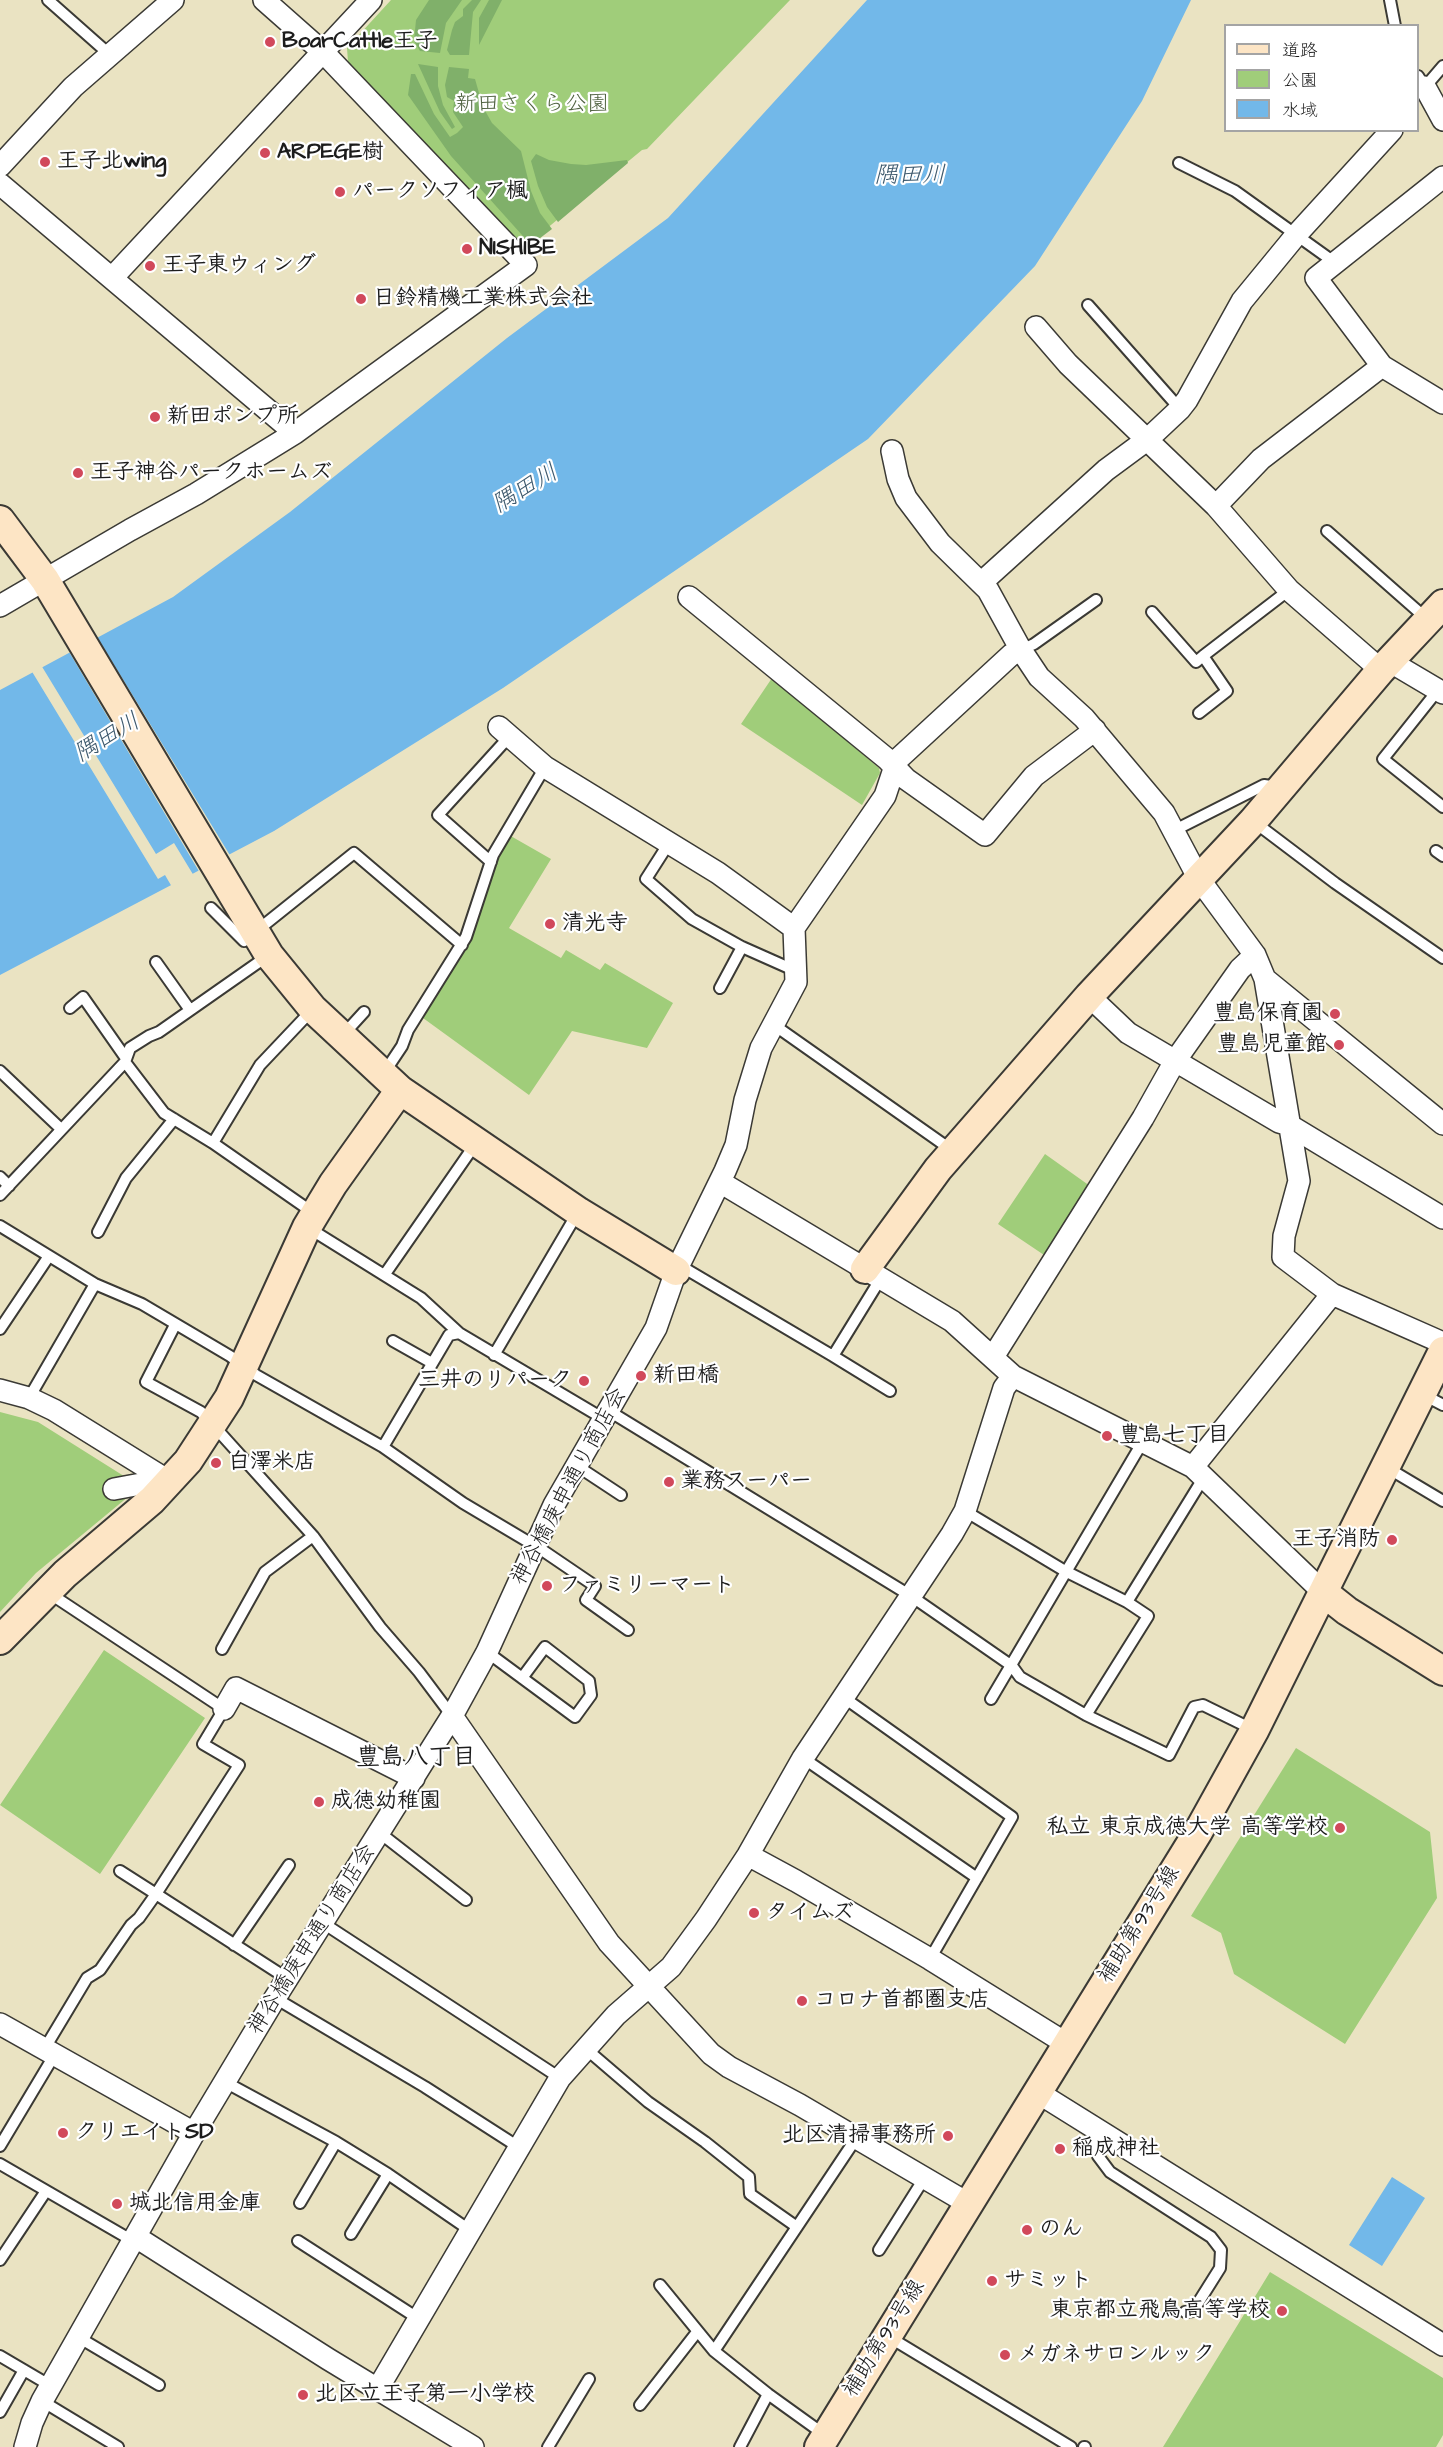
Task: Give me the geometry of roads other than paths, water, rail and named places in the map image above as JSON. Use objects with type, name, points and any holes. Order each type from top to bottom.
[{"type":"street","points":[[0,166],[73,87],[173,0]]},
{"type":"street","points":[[0,606],[48,586],[130,530],[196,494],[295,433],[526,265],[324,52],[264,0]]},
{"type":"street","points":[[112,278],[371,0]]},
{"type":"street","points":[[1422,92],[1443,120]]},
{"type":"street","points":[[981,583],[1106,470],[1148,439],[1180,409],[1242,300],[1297,234],[1390,132]]},
{"type":"street","points":[[1443,177],[1316,278],[1383,366],[1443,403]]},
{"type":"street","points":[[0,184],[295,433]]},
{"type":"street","points":[[1036,327],[1068,364],[1216,506],[1289,590],[1385,666],[1441,692]]},
{"type":"street","points":[[1216,506],[1261,459],[1383,366]]},
{"type":"street","points":[[892,451],[898,479],[906,498],[940,543],[988,590],[1021,650],[1039,677],[1095,730],[1164,813],[1199,879],[1255,955],[1265,979],[1299,1181],[1284,1236],[1283,1257],[1332,1294],[1443,1343]]},
{"type":"street","points":[[0,520],[48,586],[222,901],[262,943],[313,1009],[341,1037],[392,1081],[476,1143],[579,1212],[677,1268]]},
{"type":"street","points":[[689,597],[887,759],[894,769],[986,835],[1034,776],[1095,730]]},
{"type":"street","points":[[873,1273],[953,1151],[1089,996],[1253,821],[1385,666],[1436,612]]},
{"type":"street","points":[[503,732],[545,767],[718,873],[794,928],[885,796],[897,760],[1011,655],[1021,650]]},
{"type":"street","name":"神谷橋庚申通り商店会","points":[[25,2447],[32,2423],[47,2393],[194,2133],[275,1998],[452,1716],[487,1652],[534,1546],[656,1328],[677,1268],[720,1182],[735,1145],[761,1048],[796,982],[794,928]]},
{"type":"street","points":[[993,1357],[1143,1118],[1175,1061],[1234,978],[1255,955]]},
{"type":"street","points":[[1265,979],[1443,1124]]},
{"type":"street","points":[[1089,996],[1128,1034],[1279,1122],[1288,1125],[1443,1218]]},
{"type":"street","points":[[0,1640],[47,1591],[138,1513],[170,1482],[213,1425],[245,1366],[290,1262],[311,1220],[392,1081]]},
{"type":"street","points":[[720,1182],[952,1321],[1013,1376],[1198,1472],[1323,1592],[1347,1611],[1443,1671]]},
{"type":"street","points":[[1198,1472],[1332,1294]]},
{"type":"street","name":"補助第93号線","points":[[822,2441],[1198,1832],[1254,1731],[1386,1467],[1432,1400],[1443,1351]]},
{"type":"street","points":[[377,2390],[560,2078],[585,2048],[648,1985],[671,1967],[748,1855],[803,1758],[952,1534],[964,1510],[1004,1388],[1013,1376]]},
{"type":"street","points":[[0,1390],[29,1398],[79,1424],[170,1482]]},
{"type":"street","points":[[114,1488],[141,1484]]},
{"type":"street","points":[[224,1709],[236,1688],[414,1778]]},
{"type":"street","points":[[452,1716],[609,1943],[711,2054],[729,2067],[857,2137],[969,2204]]},
{"type":"street","points":[[748,1855],[930,1959],[1067,2044]]},
{"type":"street","points":[[0,2024],[194,2133]]},
{"type":"street","points":[[1037,2092],[1443,2345]]},
{"type":"street","points":[[135,2239],[473,2447]]},
{"type":"lane","points":[[48,0],[109,54]]},
{"type":"lane","points":[[1390,0],[1395,24]]},
{"type":"lane","points":[[1422,92],[1443,66]]},
{"type":"lane","points":[[1179,163],[1236,191],[1334,262]]},
{"type":"lane","points":[[1088,305],[1180,409]]},
{"type":"lane","points":[[1327,531],[1436,612]]},
{"type":"lane","points":[[1152,612],[1196,662],[1289,590]]},
{"type":"lane","points":[[1021,650],[1034,644],[1096,600]]},
{"type":"lane","points":[[1199,713],[1227,691],[1203,656]]},
{"type":"lane","points":[[1441,692],[1383,759],[1443,807]]},
{"type":"lane","points":[[491,862],[438,815],[503,732]]},
{"type":"lane","points":[[392,1081],[408,1030],[462,945],[491,862],[545,767]]},
{"type":"lane","points":[[1175,830],[1264,785],[1281,788]]},
{"type":"lane","points":[[1253,821],[1335,883],[1443,958]]},
{"type":"lane","points":[[669,843],[646,879],[692,919],[742,947],[796,971]]},
{"type":"lane","points":[[0,1195],[125,1059],[130,1048],[148,1036],[159,1032],[190,1010],[354,853],[462,945]]},
{"type":"lane","points":[[720,988],[742,947]]},
{"type":"lane","points":[[156,962],[190,1010]]},
{"type":"lane","points":[[70,1008],[83,997],[164,1113],[213,1143],[311,1220],[421,1298],[459,1333],[494,1355],[607,1415],[911,1596],[1012,1666],[1020,1677],[1086,1715],[1169,1755],[1194,1707],[1203,1705],[1254,1731]]},
{"type":"lane","points":[[213,1143],[260,1065],[313,1009]]},
{"type":"lane","points":[[341,1037],[364,1011]]},
{"type":"lane","points":[[774,1025],[953,1151]]},
{"type":"lane","points":[[0,1071],[61,1129]]},
{"type":"lane","points":[[98,1232],[126,1178],[174,1119]]},
{"type":"lane","points":[[385,1274],[476,1143]]},
{"type":"lane","points":[[0,1177],[9,1185]]},
{"type":"lane","points":[[494,1355],[579,1212]]},
{"type":"lane","points":[[0,1226],[95,1284],[142,1304],[254,1373],[383,1447],[463,1503],[595,1586],[586,1600],[628,1630]]},
{"type":"lane","points":[[0,1329],[49,1256]]},
{"type":"lane","points":[[677,1268],[890,1390]]},
{"type":"lane","points":[[833,1356],[873,1273]]},
{"type":"lane","points":[[29,1398],[95,1284]]},
{"type":"lane","points":[[175,1325],[146,1382],[201,1412],[213,1425],[314,1536],[380,1627],[419,1672],[452,1716]]},
{"type":"lane","points":[[383,1447],[449,1335],[459,1333]]},
{"type":"lane","points":[[393,1341],[432,1363]]},
{"type":"lane","points":[[991,1698],[1142,1443]]},
{"type":"lane","points":[[577,1466],[621,1495]]},
{"type":"lane","points":[[1386,1467],[1443,1501]]},
{"type":"lane","points":[[1127,1602],[1198,1472]]},
{"type":"lane","points":[[964,1510],[1148,1616],[1086,1715]]},
{"type":"lane","points":[[222,1649],[265,1572],[314,1536]]},
{"type":"lane","points":[[0,2146],[87,1978],[100,1970],[131,1924],[139,1918],[238,1765],[203,1744],[224,1709],[47,1591]]},
{"type":"lane","points":[[487,1652],[522,1678],[575,1717],[591,1695],[589,1681],[545,1647],[522,1678]]},
{"type":"lane","points":[[843,1697],[1012,1817],[930,1959]]},
{"type":"lane","points":[[803,1758],[976,1878]]},
{"type":"lane","points":[[380,1833],[466,1900]]},
{"type":"lane","points":[[234,1945],[289,1865]]},
{"type":"lane","points":[[120,1870],[288,1979]]},
{"type":"lane","points":[[323,1923],[560,2078]]},
{"type":"lane","points":[[275,1998],[425,2087],[520,2148]]},
{"type":"lane","points":[[585,2048],[648,2102],[749,2176],[750,2194],[797,2227]]},
{"type":"lane","points":[[225,2082],[336,2142],[388,2174],[471,2231]]},
{"type":"lane","points":[[1091,2126],[1098,2156],[1110,2172],[1211,2237],[1221,2250],[1220,2268],[1193,2311],[1185,2312]]},
{"type":"lane","points":[[714,2351],[857,2137]]},
{"type":"lane","points":[[300,2203],[336,2142]]},
{"type":"lane","points":[[0,2164],[135,2239]]},
{"type":"lane","points":[[351,2234],[388,2174]]},
{"type":"lane","points":[[879,2250],[925,2177]]},
{"type":"lane","points":[[0,2260],[46,2191]]},
{"type":"lane","points":[[298,2241],[419,2319]]},
{"type":"lane","points":[[660,2285],[714,2351],[822,2441]]},
{"type":"lane","points":[[640,2405],[697,2332]]},
{"type":"lane","points":[[887,2336],[1071,2447]]},
{"type":"lane","points":[[78,2337],[159,2385]]},
{"type":"lane","points":[[0,2356],[24,2370],[47,2393],[118,2447]]},
{"type":"lane","points":[[0,2412],[24,2370]]},
{"type":"lane","points":[[548,2447],[589,2379]]},
{"type":"lane","points":[[740,2447],[768,2394]]},
{"type":"water","name":"隅田川","points":[[867,0],[1191,0],[1142,101],[1035,266],[868,439],[503,688],[274,831],[0,975],[0,690],[173,597],[290,512],[507,338],[668,218]]},
{"type":"water","points":[[1392,2177],[1425,2198],[1382,2266],[1349,2245]]},
{"type":"place","name":"BoarCattle王子","points":[[270,42]]},
{"type":"place","name":"ARPEGE樹","points":[[265,153]]},
{"type":"place","name":"王子北wing","points":[[45,162]]},
{"type":"place","name":"パークソフィア楓","points":[[340,192]]},
{"type":"place","name":"NISHIBE","points":[[467,249]]},
{"type":"place","name":"王子東ウィング","points":[[150,266]]},
{"type":"place","name":"日鈴精機工業株式会社","points":[[361,299]]},
{"type":"place","name":"新田ポンプ所","points":[[155,417]]},
{"type":"place","name":"王子神谷パークホームズ","points":[[78,473]]},
{"type":"place","name":"清光寺","points":[[550,924]]},
{"type":"place","name":"豊島保育園","points":[[1335,1014]]},
{"type":"place","name":"豊島児童館","points":[[1339,1045]]},
{"type":"place","name":"新田橋","points":[[641,1376]]},
{"type":"place","name":"三井のリパーク","points":[[584,1381]]},
{"type":"place","name":"豊島七丁目","points":[[1107,1436]]},
{"type":"place","name":"白澤米店","points":[[216,1463]]},
{"type":"place","name":"業務スーパー","points":[[669,1482]]},
{"type":"place","name":"王子消防","points":[[1392,1540]]},
{"type":"place","name":"ファミリーマート","points":[[547,1586]]},
{"type":"place","name":"成徳幼稚園","points":[[319,1802]]},
{"type":"place","name":"私立 東京成徳大学 高等学校","points":[[1340,1828]]},
{"type":"place","name":"タイムズ","points":[[754,1913]]},
{"type":"place","name":"コロナ首都圏支店","points":[[802,2001]]},
{"type":"place","name":"クリエイトSD","points":[[63,2133]]},
{"type":"place","name":"北区清掃事務所","points":[[948,2136]]},
{"type":"place","name":"稲成神社","points":[[1060,2149]]},
{"type":"place","name":"城北信用金庫","points":[[117,2204]]},
{"type":"place","name":"のん","points":[[1027,2230]]},
{"type":"place","name":"サミット","points":[[992,2281]]},
{"type":"place","name":"東京都立飛鳥高等学校","points":[[1282,2311]]},
{"type":"place","name":"メガネサロンルック","points":[[1005,2355]]},
{"type":"place","name":"北区立王子第一小学校","points":[[303,2395]]},
{"type":"district","name":"豊島八丁目","points":[[416,1759]]},
{"type":"park label","name":"新田さくら公園","points":[[532,105]]}]
